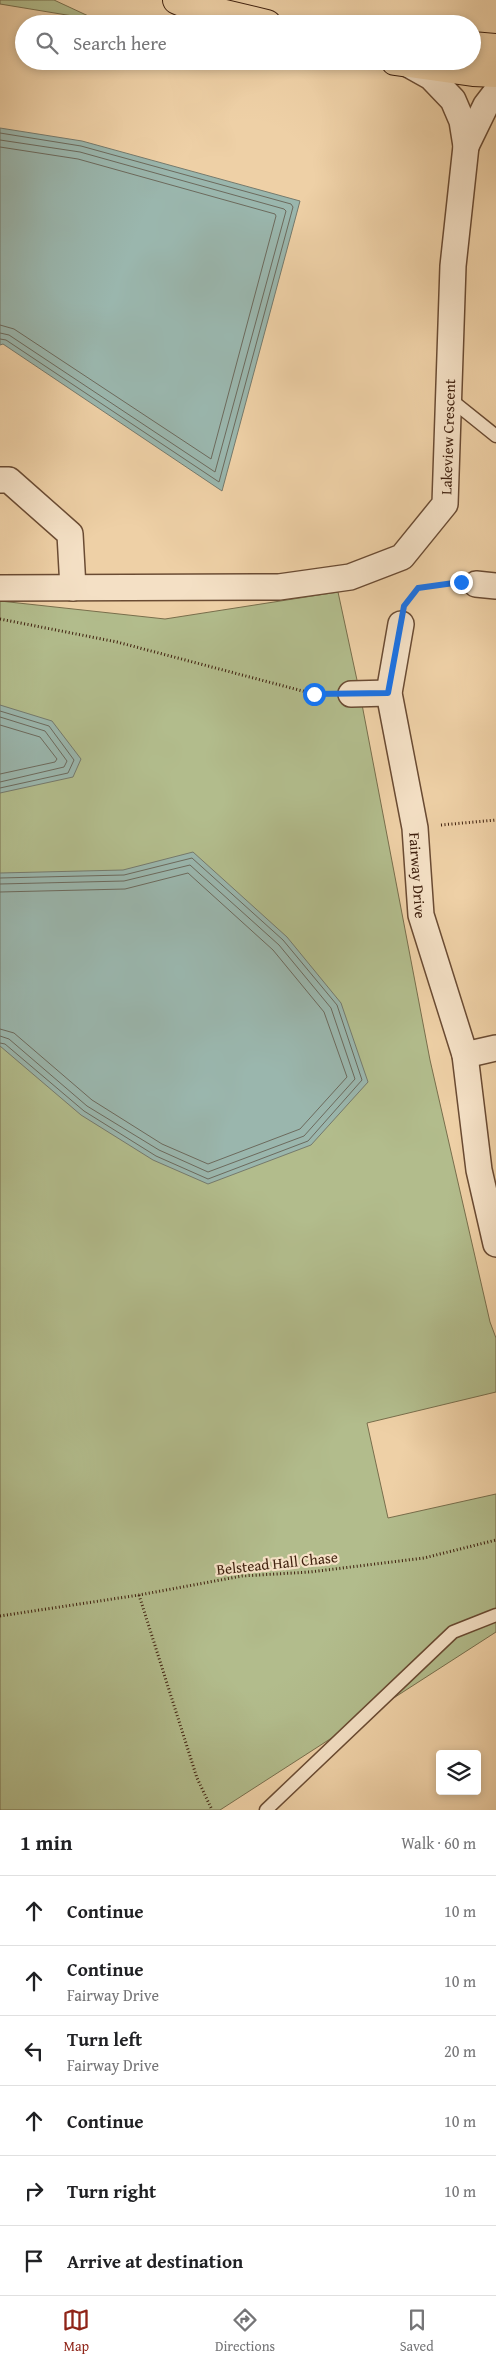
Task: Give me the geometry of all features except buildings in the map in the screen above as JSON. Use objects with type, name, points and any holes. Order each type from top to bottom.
[{"type":"highway","points":[[177,0],[191,6],[229,15]]},
{"type":"highway","points":[[481,47],[496,48]]},
{"type":"highway","points":[[458,70],[496,73]]},
{"type":"street","name":"Lakeview Crescent","points":[[0,588],[280,588],[350,578],[402,556],[445,504],[453,266],[466,146],[462,121],[453,100],[431,77],[417,70]]},
{"type":"street","name":"Lakeview Crescent","points":[[466,146],[486,105],[496,92]]},
{"type":"street","points":[[0,480],[9,480],[70,534],[73,588]]},
{"type":"street","name":"Fairway Drive","points":[[401,624],[388,693],[415,828],[421,915],[465,1055],[479,1170],[496,1244]]},
{"type":"street","points":[[351,694],[388,693]]},
{"type":"street","points":[[465,1055],[496,1048]]},
{"type":"lane","points":[[450,399],[496,436]]},
{"type":"lane","points":[[266,1810],[453,1632],[496,1615]]},
{"type":"path","points":[[401,624],[404,606],[418,588],[461,582],[486,585]]},
{"type":"path","points":[[0,619],[117,642],[314,694],[351,694]]},
{"type":"path","points":[[415,828],[496,820]]},
{"type":"path","name":"Belstead Hall Chase","points":[[0,1616],[139,1595],[242,1576],[310,1572],[424,1558],[496,1540]]},
{"type":"path","points":[[139,1595],[197,1778],[212,1810]]},
{"type":"green space","points":[[0,0],[54,0],[86,15],[67,15],[0,4]]},
{"type":"green space","points":[[338,592],[360,694],[430,1060],[490,1322],[496,1338],[496,1392],[367,1423],[388,1518],[496,1494],[496,1632],[220,1810],[0,1810],[0,601],[165,619]]},
{"type":"water","points":[[0,128],[82,141],[300,201],[222,491],[3,344],[0,345]]},
{"type":"water","points":[[0,705],[52,721],[81,759],[73,777],[0,793]]},
{"type":"water","points":[[193,852],[287,937],[341,1003],[368,1082],[311,1145],[208,1184],[153,1160],[81,1115],[0,1046],[0,873],[123,870]]},
{"type":"route","points":[[314,694],[388,693],[404,606],[418,588],[461,582]]}]
